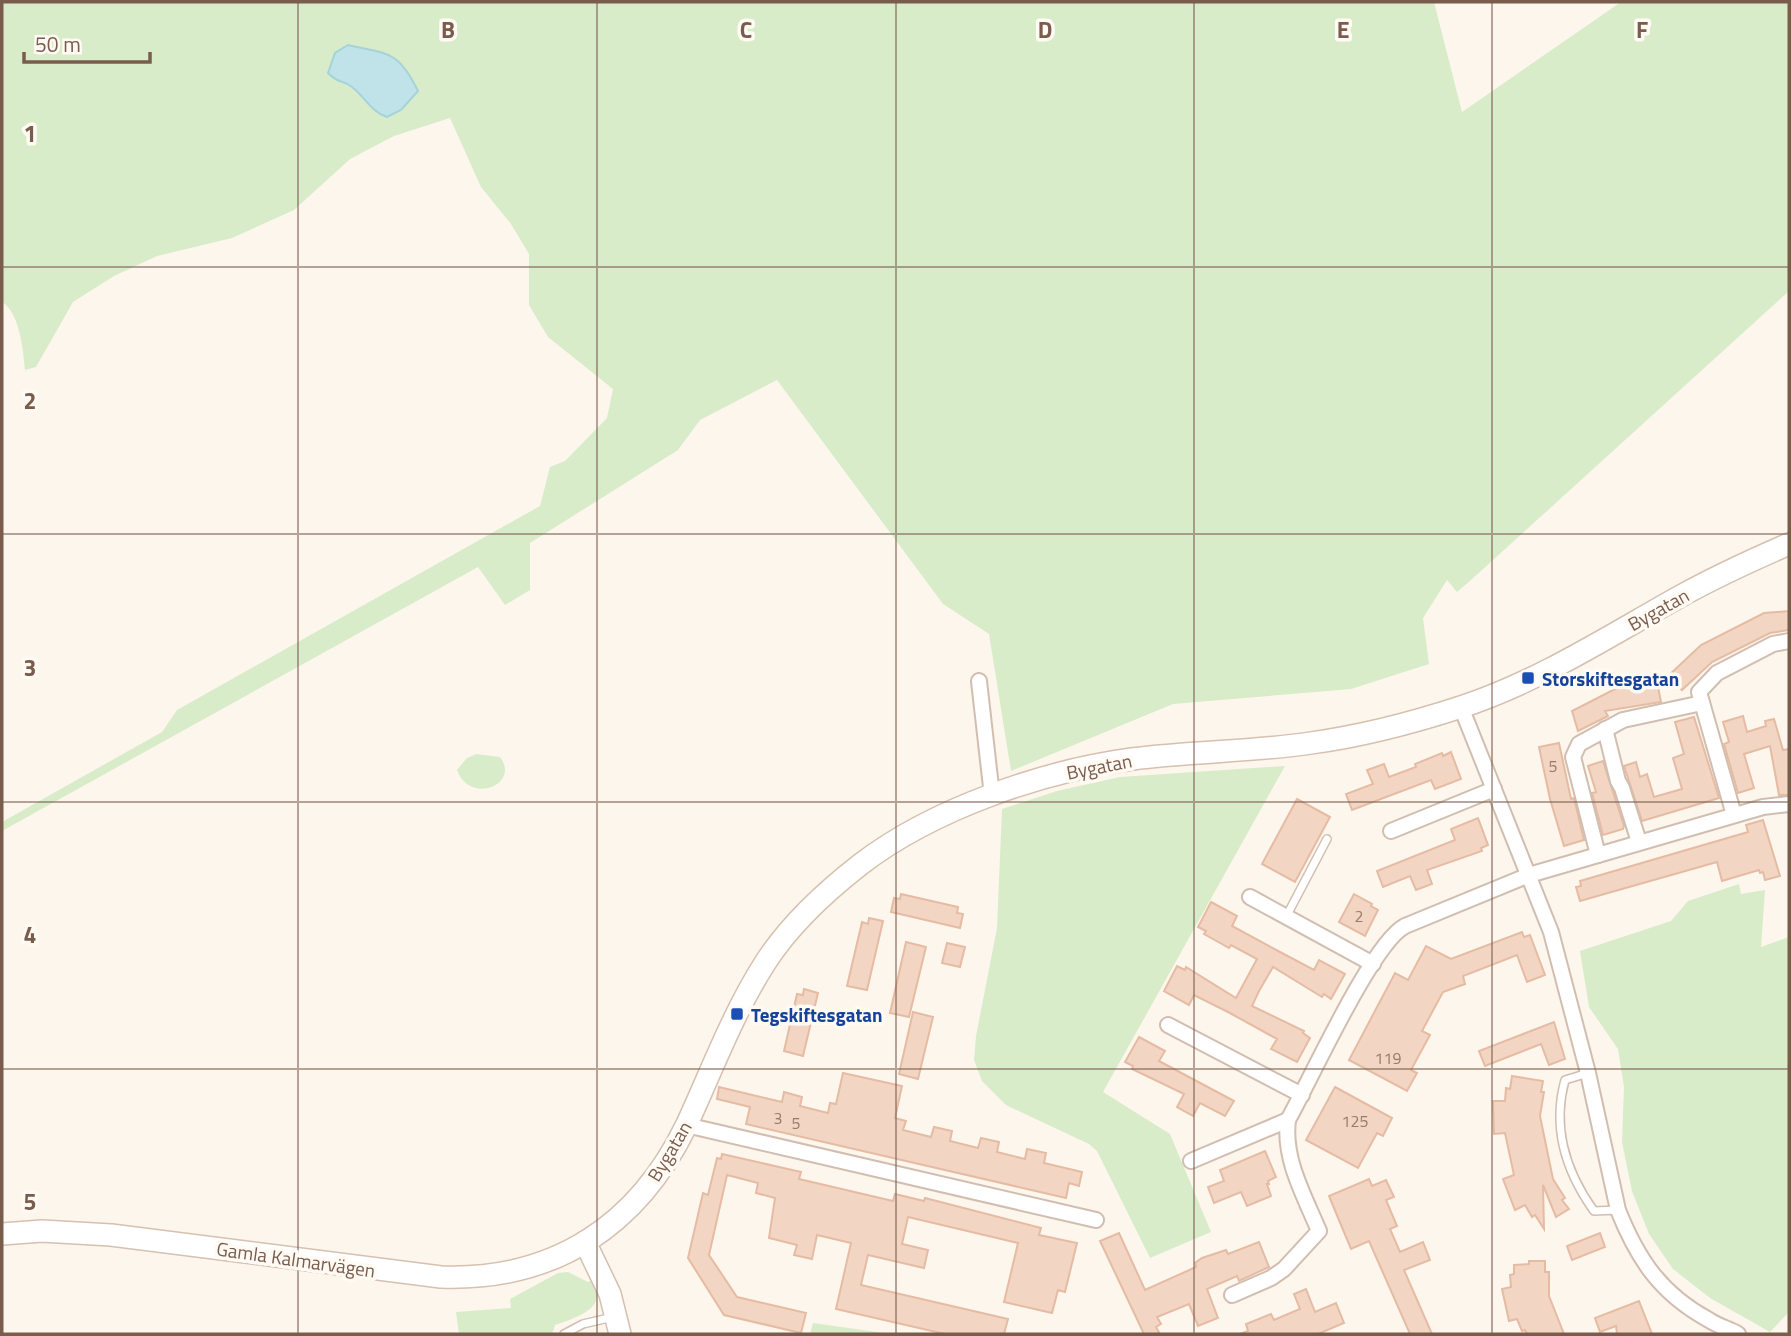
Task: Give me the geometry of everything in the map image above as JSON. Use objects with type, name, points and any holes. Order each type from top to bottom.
[{"type":"street","name":"Bygatan","points":[[585,1242],[607,1227],[640,1196],[663,1164],[686,1125],[727,1033],[765,962],[793,925],[827,893],[876,854],[929,823],[1036,780],[1101,764],[1311,743],[1370,732],[1461,707],[1582,652],[1735,568],[1789,544]]},
{"type":"street","points":[[1734,815],[1699,692],[1717,673],[1773,644],[1789,641]]},
{"type":"street","points":[[979,681],[992,796]]},
{"type":"street","points":[[1598,855],[1573,757],[1579,744],[1623,720],[1702,703]]},
{"type":"street","points":[[1461,707],[1557,951],[1588,1073],[1618,1210],[1634,1247],[1655,1279],[1709,1327],[1738,1334]]},
{"type":"street","points":[[1605,729],[1618,781],[1639,842]]},
{"type":"street","points":[[1391,831],[1494,789]]},
{"type":"street","points":[[1232,1295],[1271,1278],[1284,1269],[1319,1231],[1289,1157],[1286,1139],[1288,1120],[1373,964],[1398,929],[1529,875],[1763,807],[1789,804]]},
{"type":"street","points":[[1250,897],[1373,964]]},
{"type":"street","points":[[1168,1024],[1301,1095]]},
{"type":"street","points":[[1191,1161],[1288,1120]]},
{"type":"street","points":[[686,1125],[1096,1220]]},
{"type":"street","name":"Gamla Kalmarvägen","points":[[2,1234],[42,1231],[111,1235],[402,1273],[464,1278],[517,1272],[544,1263],[585,1242]]},
{"type":"street","points":[[585,1242],[601,1272],[618,1325]]},
{"type":"lane","points":[[1286,917],[1328,839]]},
{"type":"lane","points":[[1588,1073],[1565,1080],[1559,1116],[1563,1143],[1575,1181],[1594,1211],[1618,1210]]},
{"type":"lane","points":[[564,1334],[583,1324],[618,1325]]},
{"type":"green space","points":[[2,2],[1434,2],[1462,112],[1621,2],[1789,2],[1789,291],[1457,592],[1447,580],[1423,618],[1429,664],[1351,689],[1173,704],[1011,771],[989,634],[943,604],[777,380],[700,420],[678,450],[530,543],[530,590],[505,605],[478,567],[2,831],[2,822],[162,732],[177,710],[540,506],[550,467],[565,461],[607,418],[613,389],[548,337],[529,305],[529,254],[511,224],[481,187],[450,118],[394,136],[350,159],[294,210],[232,238],[157,256],[114,276],[73,302],[36,367],[25,370],[17,323],[2,302]]},
{"type":"green space","points":[[476,754],[500,757],[505,767],[504,776],[499,783],[481,789],[463,781],[457,770],[467,758]]},
{"type":"green space","points":[[1285,766],[1103,1092],[1170,1134],[1211,1232],[1150,1258],[1097,1151],[1089,1144],[1006,1105],[982,1081],[974,1060],[976,1036],[997,928],[1002,809],[1057,791],[1120,777]]},
{"type":"green space","points":[[1739,884],[1741,894],[1765,890],[1761,947],[1789,937],[1789,1312],[1770,1332],[1710,1298],[1673,1269],[1649,1234],[1632,1191],[1622,1142],[1624,1087],[1618,1049],[1589,1007],[1580,951],[1671,921],[1688,901]]},
{"type":"green space","points":[[568,1272],[588,1282],[592,1280],[597,1289],[597,1297],[589,1310],[555,1325],[552,1334],[459,1334],[456,1312],[511,1308],[510,1299],[558,1273]]},
{"type":"green space","points":[[813,1323],[891,1334],[810,1334]]},
{"type":"water","points":[[348,45],[390,56],[404,68],[418,91],[401,110],[387,117],[381,114],[352,87],[328,73],[335,53]]},
{"type":"building","points":[[1789,611],[1789,630],[1770,633],[1712,662],[1682,690],[1668,676],[1701,645],[1764,613]]},
{"type":"building","points":[[1657,682],[1661,702],[1605,711],[1608,716],[1578,731],[1572,711],[1615,689]]},
{"type":"building","points":[[1743,716],[1747,732],[1766,726],[1765,721],[1774,719],[1783,750],[1789,749],[1789,795],[1779,795],[1770,746],[1744,754],[1754,788],[1738,793],[1724,744],[1729,742],[1723,722]]},
{"type":"building","points":[[1694,717],[1719,798],[1642,821],[1624,766],[1636,762],[1640,777],[1647,774],[1654,797],[1682,789],[1673,758],[1684,754],[1675,722]]},
{"type":"building","points":[[1559,743],[1571,799],[1574,798],[1584,840],[1564,846],[1539,747]]},
{"type":"building","points":[[1451,752],[1461,779],[1435,789],[1431,780],[1352,810],[1346,794],[1373,784],[1367,770],[1384,764],[1389,777],[1442,753],[1443,756]]},
{"type":"building","points":[[1603,761],[1624,826],[1623,829],[1603,835],[1592,793],[1596,792],[1588,766]]},
{"type":"building","points":[[1297,799],[1330,817],[1295,882],[1262,864]]},
{"type":"building","points":[[1478,818],[1488,845],[1481,848],[1482,851],[1427,870],[1432,884],[1416,890],[1410,876],[1383,887],[1377,871],[1455,840],[1451,829]]},
{"type":"building","points":[[1763,820],[1780,876],[1765,880],[1763,872],[1760,873],[1759,870],[1722,881],[1717,862],[1580,901],[1576,887],[1581,886],[1580,881],[1748,832],[1746,825]]},
{"type":"building","points":[[901,894],[958,907],[957,913],[963,914],[960,928],[891,912],[894,898],[900,899]]},
{"type":"building","points":[[1354,894],[1378,910],[1365,936],[1339,922]]},
{"type":"building","points":[[1211,902],[1237,916],[1232,926],[1280,952],[1314,970],[1319,960],[1345,974],[1331,999],[1324,994],[1322,997],[1273,967],[1259,991],[1252,1006],[1304,1031],[1310,1038],[1297,1062],[1271,1049],[1277,1039],[1228,1012],[1194,995],[1189,1005],[1164,991],[1177,966],[1185,970],[1186,967],[1236,998],[1257,959],[1231,945],[1229,948],[1204,934],[1206,931],[1198,927]]},
{"type":"building","points":[[869,918],[883,921],[867,990],[847,986],[862,922],[868,924]]},
{"type":"building","points":[[1522,932],[1524,937],[1530,935],[1545,975],[1527,982],[1517,955],[1463,976],[1465,984],[1443,992],[1422,1031],[1430,1035],[1411,1070],[1417,1073],[1407,1091],[1349,1060],[1395,973],[1408,980],[1426,946],[1451,959]]},
{"type":"building","points":[[906,942],[926,947],[909,1017],[890,1013]]},
{"type":"building","points":[[947,943],[965,947],[960,967],[942,963]]},
{"type":"building","points":[[804,989],[818,993],[803,1056],[784,1051],[797,994],[803,995]]},
{"type":"building","points":[[913,1012],[933,1017],[918,1079],[899,1074]]},
{"type":"building","points":[[1554,1022],[1565,1059],[1549,1065],[1541,1044],[1485,1066],[1479,1051]]},
{"type":"building","points":[[1139,1037],[1165,1051],[1159,1061],[1234,1101],[1225,1116],[1200,1103],[1193,1116],[1177,1107],[1184,1094],[1132,1069],[1133,1066],[1125,1062]]},
{"type":"building","points":[[843,1073],[902,1086],[895,1118],[906,1121],[903,1130],[931,1137],[934,1127],[952,1131],[950,1141],[978,1148],[981,1138],[999,1142],[997,1152],[1025,1159],[1027,1149],[1046,1153],[1044,1163],[1082,1172],[1079,1186],[1069,1183],[1066,1198],[746,1124],[750,1107],[717,1099],[719,1087],[782,1102],[784,1092],[802,1097],[800,1106],[828,1113],[830,1103],[836,1104]]},
{"type":"building","points":[[1512,1076],[1543,1081],[1540,1116],[1553,1179],[1569,1209],[1556,1217],[1543,1185],[1544,1229],[1525,1205],[1515,1210],[1503,1179],[1514,1175],[1505,1133],[1494,1134],[1493,1101],[1505,1101],[1506,1088],[1510,1089]]},
{"type":"building","points":[[1335,1087],[1392,1118],[1383,1136],[1377,1133],[1358,1168],[1306,1140]]},
{"type":"building","points":[[1265,1151],[1276,1177],[1267,1184],[1271,1196],[1247,1206],[1241,1192],[1214,1203],[1208,1187],[1224,1181],[1220,1170]]},
{"type":"building","points":[[722,1154],[801,1172],[799,1179],[893,1201],[895,1194],[924,1201],[925,1198],[1041,1228],[1039,1235],[1077,1243],[1065,1292],[1058,1290],[1052,1313],[1004,1302],[1018,1243],[908,1217],[902,1244],[928,1250],[924,1268],[868,1255],[861,1285],[1008,1319],[1004,1334],[945,1334],[836,1309],[851,1243],[817,1235],[812,1259],[794,1255],[797,1245],[769,1238],[775,1198],[756,1193],[758,1183],[727,1175],[709,1255],[737,1297],[806,1313],[801,1333],[724,1315],[688,1258],[703,1193],[708,1195],[717,1158],[721,1159]]},
{"type":"building","points":[[1369,1179],[1372,1186],[1386,1180],[1394,1197],[1386,1200],[1397,1226],[1390,1229],[1400,1252],[1423,1242],[1430,1260],[1404,1270],[1432,1334],[1410,1334],[1369,1241],[1351,1249],[1329,1196]]},
{"type":"building","points":[[1119,1233],[1145,1290],[1196,1267],[1195,1263],[1202,1258],[1226,1250],[1228,1254],[1259,1242],[1269,1267],[1239,1281],[1237,1276],[1207,1289],[1218,1318],[1198,1326],[1189,1304],[1157,1317],[1161,1324],[1156,1327],[1160,1334],[1144,1334],[1100,1241]]},
{"type":"building","points":[[1600,1233],[1605,1247],[1572,1260],[1567,1246]]},
{"type":"building","points":[[1529,1261],[1545,1261],[1545,1272],[1549,1272],[1549,1296],[1564,1334],[1527,1334],[1525,1330],[1522,1331],[1517,1319],[1509,1321],[1502,1289],[1511,1287],[1510,1275],[1514,1274],[1514,1265],[1529,1264]]},
{"type":"building","points":[[1306,1289],[1315,1312],[1336,1303],[1344,1323],[1318,1334],[1240,1334],[1248,1331],[1246,1324],[1271,1314],[1274,1320],[1300,1309],[1294,1294]]},
{"type":"building","points":[[1639,1301],[1652,1334],[1617,1334],[1616,1326],[1600,1332],[1595,1318]]},
{"type":"place","name":"Storskiftesgatan","points":[[1528,678]]},
{"type":"place","name":"Tegskiftesgatan","points":[[737,1014]]}]
